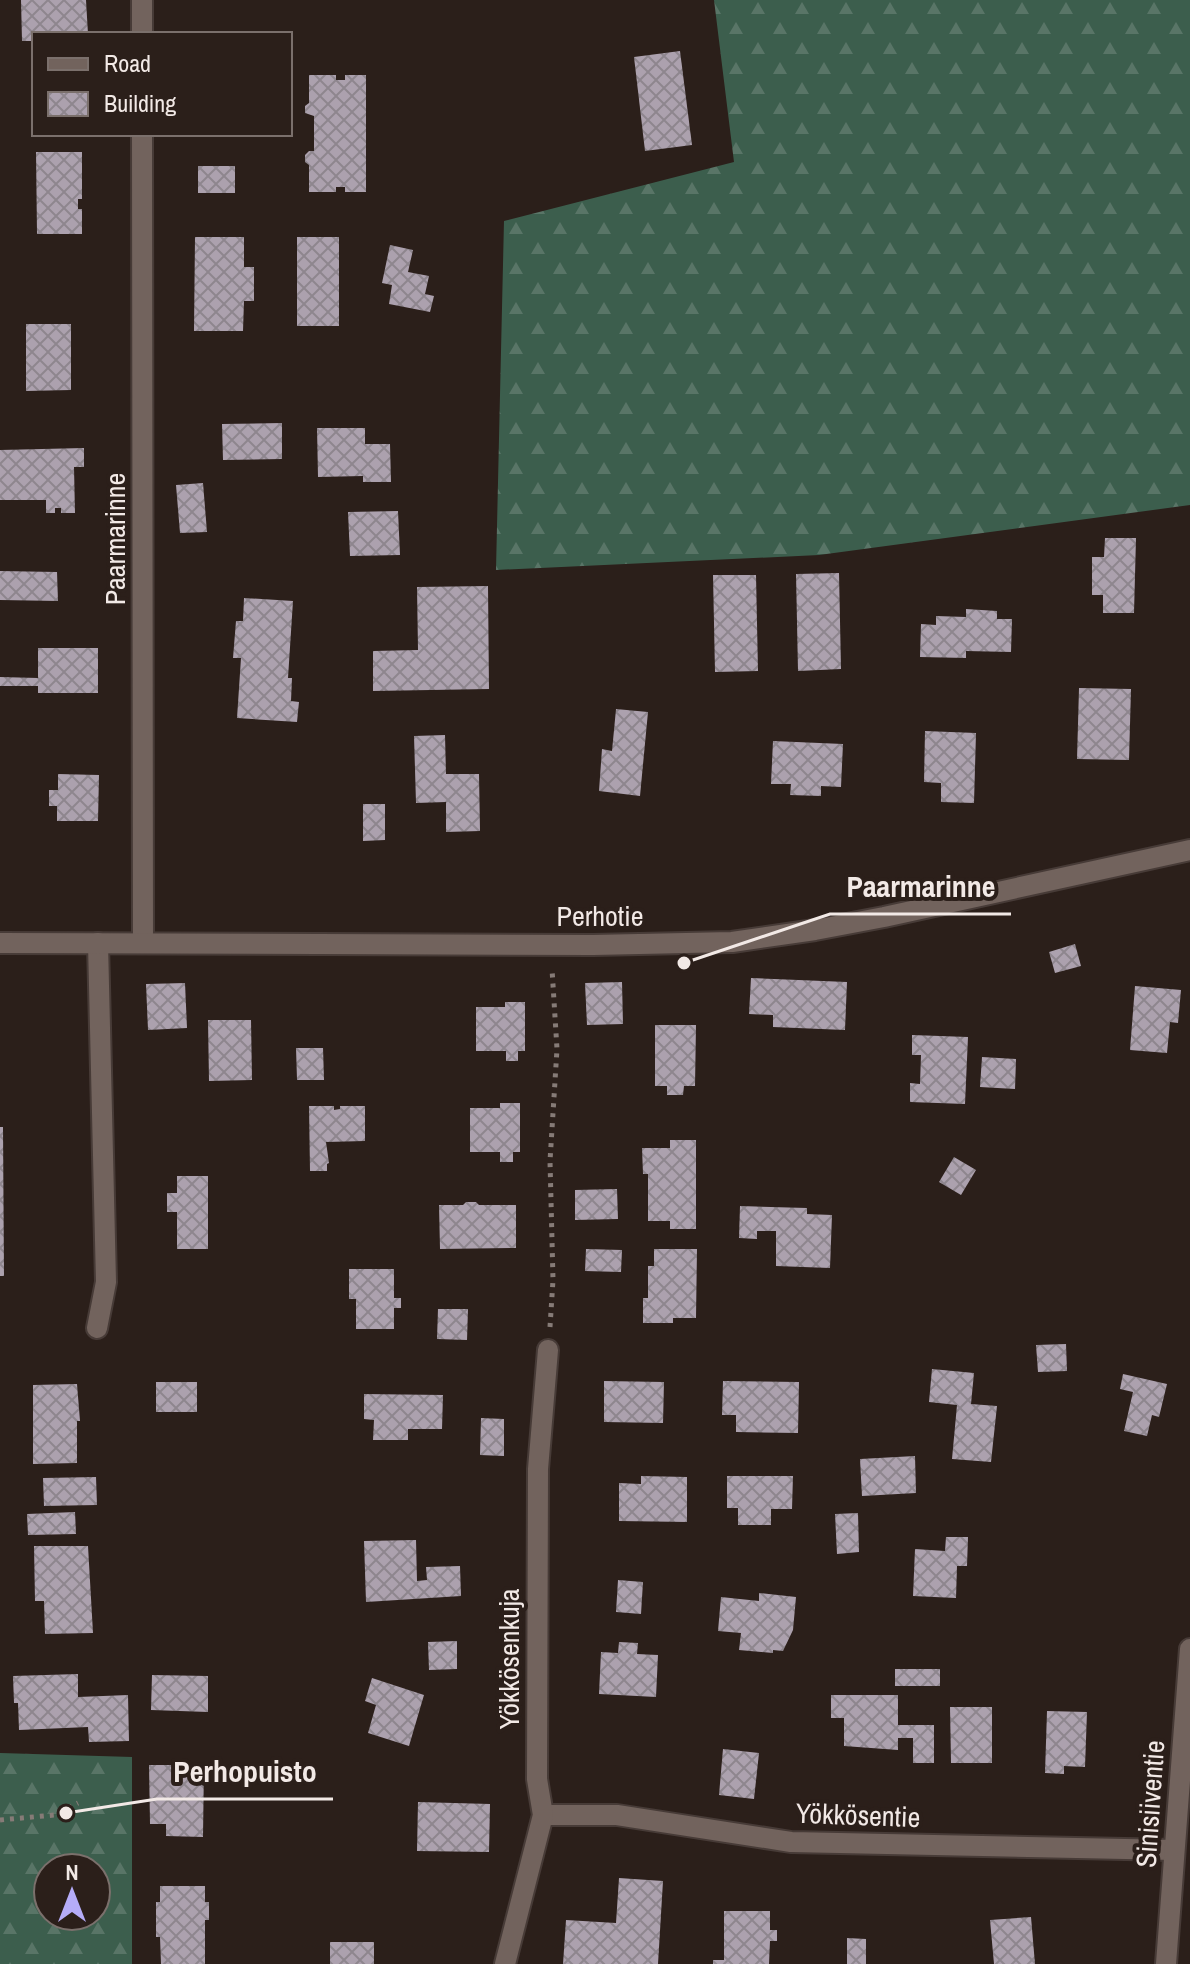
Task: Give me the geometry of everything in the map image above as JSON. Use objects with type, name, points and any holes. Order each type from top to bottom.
[{"type":"street","points":[[142,0],[142,32]]},
{"type":"street","name":"Paarmarinne","points":[[142,136],[143,943]]},
{"type":"street","name":"Perhotie","points":[[0,943],[605,945],[732,942],[884,917],[1190,850]]},
{"type":"street","points":[[97,1328],[106,1282],[98,943]]},
{"type":"street","name":"Yökkösenkuja","points":[[505,1964],[543,1815],[537,1779],[538,1485],[548,1350]]},
{"type":"street","name":"Sinisiiventie","points":[[1166,1964],[1190,1649]]},
{"type":"street","name":"Yökkösentie","points":[[543,1815],[617,1815],[791,1842],[1174,1850]]},
{"type":"path","points":[[548,1350],[553,1280],[550,1161],[557,1049],[552,964]]},
{"type":"path","points":[[0,1820],[54,1815],[78,1803]]},
{"type":"green space","points":[[714,0],[1190,0],[1190,505],[819,555],[496,570],[504,221],[734,162]]},
{"type":"green space","points":[[0,1753],[132,1757],[132,1964],[0,1964]]},
{"type":"building","points":[[21,0],[86,0],[88,32],[32,32],[32,41],[22,41]]},
{"type":"building","points":[[680,51],[692,145],[645,151],[634,57]]},
{"type":"building","points":[[309,75],[336,75],[336,80],[345,80],[345,75],[366,75],[366,192],[345,192],[345,187],[336,187],[336,192],[309,192],[309,165],[305,162],[305,155],[314,151],[314,116],[305,113],[305,106],[309,103]]},
{"type":"building","points":[[36,152],[82,152],[82,199],[78,199],[78,209],[82,209],[82,234],[37,234]]},
{"type":"building","points":[[198,166],[235,166],[235,193],[198,193]]},
{"type":"building","points":[[195,237],[244,237],[244,267],[254,267],[254,301],[244,301],[243,331],[194,331]]},
{"type":"building","points":[[297,237],[339,237],[339,326],[297,326]]},
{"type":"building","points":[[390,245],[413,250],[408,272],[429,276],[425,294],[434,296],[430,312],[389,304],[392,285],[382,283]]},
{"type":"building","points":[[26,324],[71,324],[71,390],[26,391]]},
{"type":"building","points":[[282,423],[282,459],[223,460],[222,424]]},
{"type":"building","points":[[317,428],[365,428],[365,444],[390,444],[391,482],[363,482],[363,476],[318,477]]},
{"type":"building","points":[[84,448],[84,467],[74,467],[75,513],[61,513],[61,508],[55,508],[55,513],[46,513],[46,500],[0,500],[0,450]]},
{"type":"building","points":[[203,483],[207,532],[180,533],[176,485]]},
{"type":"building","points":[[398,511],[400,555],[350,556],[348,512]]},
{"type":"building","points":[[1105,538],[1136,538],[1134,613],[1103,613],[1103,595],[1092,595],[1092,557],[1104,557]]},
{"type":"building","points":[[0,571],[57,572],[58,601],[0,600]]},
{"type":"building","points":[[839,573],[841,669],[798,671],[796,574]]},
{"type":"building","points":[[713,575],[756,575],[758,671],[715,672]]},
{"type":"building","points":[[488,586],[489,689],[373,691],[373,651],[418,650],[417,587]]},
{"type":"building","points":[[244,598],[293,601],[288,678],[292,678],[291,701],[299,702],[297,722],[237,718],[241,658],[233,658],[236,621],[243,621]]},
{"type":"building","points":[[966,609],[997,611],[997,619],[1012,619],[1011,652],[966,651],[966,658],[920,657],[921,624],[936,625],[936,616],[966,617]]},
{"type":"building","points":[[38,648],[98,648],[98,693],[38,693],[38,686],[0,686],[0,677],[38,678]]},
{"type":"building","points":[[1079,688],[1131,689],[1129,760],[1077,759]]},
{"type":"building","points":[[616,709],[648,712],[640,796],[599,791],[602,749],[612,751]]},
{"type":"building","points":[[925,731],[976,733],[974,803],[941,802],[941,783],[924,782]]},
{"type":"building","points":[[445,735],[446,774],[479,774],[480,831],[446,832],[446,802],[416,803],[414,736]]},
{"type":"building","points":[[773,741],[843,744],[841,787],[821,786],[821,796],[790,795],[791,784],[771,784]]},
{"type":"building","points":[[58,774],[99,775],[98,821],[57,821],[57,806],[49,806],[49,790],[58,790]]},
{"type":"building","points":[[363,804],[385,804],[385,840],[363,841]]},
{"type":"building","points":[[1075,944],[1081,966],[1055,973],[1049,952]]},
{"type":"building","points":[[751,978],[847,982],[845,1030],[773,1027],[773,1015],[749,1014]]},
{"type":"building","points":[[622,982],[623,1024],[587,1025],[585,983]]},
{"type":"building","points":[[185,983],[187,1028],[148,1030],[146,984]]},
{"type":"building","points":[[1135,986],[1181,990],[1178,1023],[1170,1022],[1167,1053],[1130,1050]]},
{"type":"building","points":[[505,1002],[525,1002],[525,1051],[518,1051],[518,1061],[506,1061],[506,1051],[476,1051],[476,1007],[505,1007]]},
{"type":"building","points":[[208,1020],[251,1020],[252,1080],[209,1081]]},
{"type":"building","points":[[655,1025],[696,1025],[695,1086],[684,1086],[683,1095],[667,1095],[667,1086],[655,1086]]},
{"type":"building","points":[[912,1035],[968,1037],[965,1104],[910,1102],[910,1083],[920,1084],[921,1055],[912,1055]]},
{"type":"building","points":[[296,1048],[323,1048],[324,1080],[297,1080]]},
{"type":"building","points":[[982,1057],[1016,1059],[1015,1089],[980,1087]]},
{"type":"building","points":[[500,1103],[520,1103],[520,1152],[513,1152],[513,1162],[500,1162],[500,1152],[470,1152],[470,1108],[500,1108]]},
{"type":"building","points":[[309,1106],[334,1106],[334,1110],[340,1109],[340,1106],[365,1106],[365,1141],[326,1142],[327,1171],[310,1171]]},
{"type":"building","points":[[0,1127],[3,1127],[4,1276],[0,1276]]},
{"type":"building","points":[[670,1140],[696,1140],[696,1229],[670,1229],[670,1221],[648,1221],[648,1174],[643,1174],[642,1148],[670,1148]]},
{"type":"building","points":[[954,1157],[976,1170],[961,1195],[939,1182]]},
{"type":"building","points":[[177,1176],[208,1176],[208,1249],[177,1249],[177,1212],[167,1212],[167,1193],[177,1193]]},
{"type":"building","points":[[617,1189],[618,1219],[575,1220],[575,1190]]},
{"type":"building","points":[[466,1202],[516,1205],[516,1248],[440,1249],[439,1205],[463,1205]]},
{"type":"building","points":[[740,1206],[807,1208],[807,1214],[832,1215],[830,1268],[776,1266],[776,1231],[757,1231],[757,1239],[739,1238]]},
{"type":"building","points":[[586,1249],[622,1250],[621,1272],[585,1271]]},
{"type":"building","points":[[654,1249],[697,1249],[696,1318],[673,1318],[673,1323],[643,1323],[643,1298],[648,1298],[648,1266],[654,1266]]},
{"type":"building","points":[[349,1269],[394,1269],[394,1298],[401,1298],[401,1308],[394,1308],[394,1329],[356,1329],[356,1299],[349,1299]]},
{"type":"building","points":[[438,1309],[468,1309],[467,1340],[437,1339]]},
{"type":"building","points":[[1066,1344],[1067,1371],[1038,1372],[1036,1345]]},
{"type":"building","points":[[932,1369],[974,1373],[971,1404],[997,1406],[991,1462],[952,1459],[957,1405],[929,1402]]},
{"type":"building","points":[[1123,1374],[1167,1384],[1159,1417],[1152,1415],[1147,1436],[1124,1431],[1133,1392],[1120,1389]]},
{"type":"building","points":[[604,1381],[664,1382],[663,1423],[604,1422]]},
{"type":"building","points":[[723,1381],[799,1382],[798,1433],[736,1432],[736,1415],[722,1415]]},
{"type":"building","points":[[156,1382],[197,1382],[197,1412],[156,1412]]},
{"type":"building","points":[[77,1384],[80,1421],[77,1421],[77,1463],[33,1464],[33,1385]]},
{"type":"building","points":[[364,1394],[443,1395],[442,1429],[408,1429],[408,1440],[373,1440],[374,1420],[364,1419]]},
{"type":"building","points":[[481,1418],[504,1419],[504,1456],[480,1455]]},
{"type":"building","points":[[915,1456],[916,1493],[862,1496],[860,1459]]},
{"type":"building","points":[[641,1476],[687,1477],[687,1522],[619,1521],[619,1483],[641,1484]]},
{"type":"building","points":[[727,1476],[793,1476],[792,1509],[771,1509],[771,1525],[738,1525],[738,1508],[727,1508]]},
{"type":"building","points":[[96,1477],[97,1505],[44,1506],[43,1478]]},
{"type":"building","points":[[75,1512],[76,1534],[28,1535],[27,1514]]},
{"type":"building","points":[[858,1513],[859,1552],[837,1554],[835,1514]]},
{"type":"building","points":[[946,1537],[968,1537],[967,1566],[957,1566],[956,1598],[913,1596],[915,1549],[945,1551]]},
{"type":"building","points":[[416,1540],[417,1581],[427,1580],[426,1567],[460,1566],[461,1596],[366,1602],[364,1541]]},
{"type":"building","points":[[34,1546],[88,1546],[93,1633],[45,1634],[44,1601],[35,1601]]},
{"type":"building","points":[[618,1580],[643,1582],[641,1614],[616,1612]]},
{"type":"building","points":[[759,1593],[796,1597],[793,1630],[783,1651],[739,1650],[741,1633],[718,1631],[721,1597],[759,1601]]},
{"type":"building","points":[[457,1641],[457,1669],[429,1670],[428,1642]]},
{"type":"building","points":[[619,1642],[638,1643],[637,1654],[658,1655],[656,1697],[599,1694],[601,1652],[618,1653]]},
{"type":"building","points":[[895,1669],[940,1669],[940,1686],[895,1686]]},
{"type":"building","points":[[78,1674],[78,1697],[128,1695],[129,1741],[89,1742],[88,1727],[19,1730],[13,1676]]},
{"type":"building","points":[[152,1675],[208,1676],[208,1712],[151,1710]]},
{"type":"building","points":[[372,1678],[424,1695],[409,1746],[368,1733],[376,1705],[365,1701]]},
{"type":"building","points":[[831,1695],[898,1695],[898,1725],[934,1725],[934,1763],[913,1763],[913,1738],[898,1738],[898,1750],[844,1746],[844,1718],[831,1718]]},
{"type":"building","points":[[950,1707],[992,1707],[992,1763],[951,1763]]},
{"type":"building","points":[[1047,1711],[1087,1712],[1085,1767],[1064,1766],[1064,1774],[1045,1773]]},
{"type":"building","points":[[723,1749],[759,1753],[754,1799],[719,1795]]},
{"type":"building","points":[[149,1765],[204,1765],[203,1837],[166,1836],[166,1824],[150,1824]]},
{"type":"building","points":[[418,1802],[490,1804],[489,1852],[417,1851]]},
{"type":"building","points":[[619,1878],[663,1881],[658,1964],[563,1964],[566,1920],[616,1923]]},
{"type":"building","points":[[160,1886],[205,1886],[209,1920],[205,1920],[205,1964],[161,1964],[160,1937],[156,1937],[156,1902],[160,1902]]},
{"type":"building","points":[[724,1911],[770,1911],[770,1930],[777,1930],[777,1941],[770,1941],[769,1964],[713,1964],[713,1960],[724,1960]]},
{"type":"building","points":[[1031,1917],[1035,1964],[994,1964],[990,1920]]},
{"type":"building","points":[[847,1938],[866,1939],[866,1964],[847,1964]]},
{"type":"building","points":[[330,1942],[374,1942],[374,1964],[330,1964]]},
{"type":"place","name":"Paarmarinne","points":[[684,963]]},
{"type":"place","name":"Perhopuisto","points":[[66,1813]]}]
